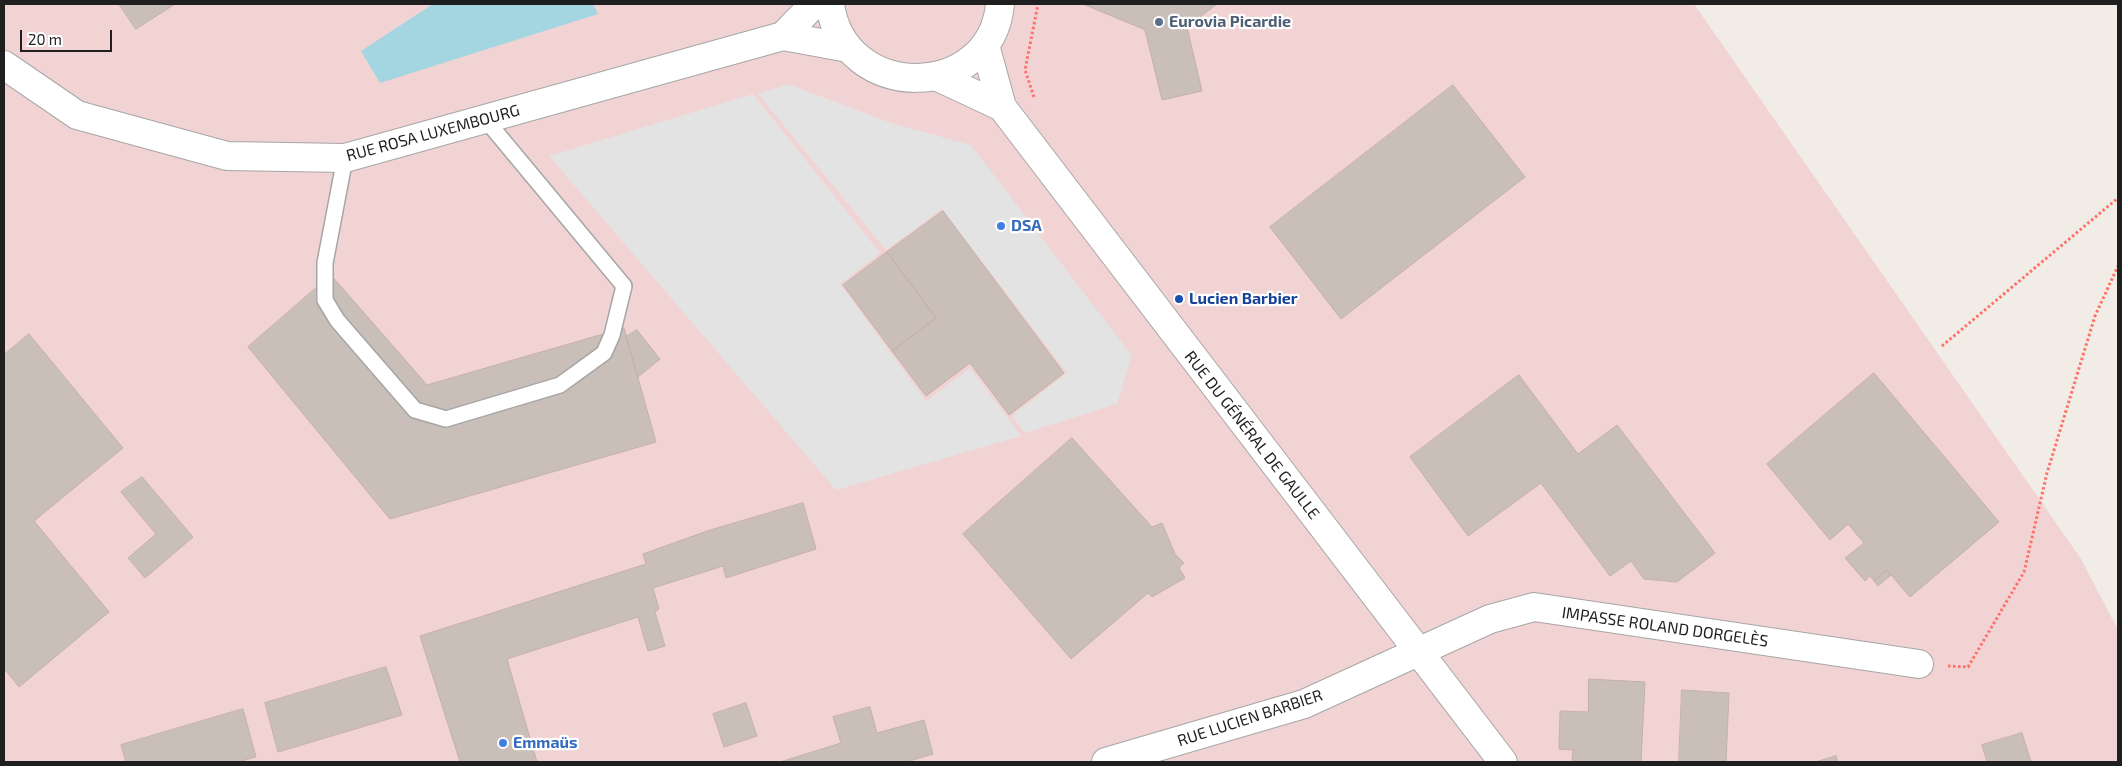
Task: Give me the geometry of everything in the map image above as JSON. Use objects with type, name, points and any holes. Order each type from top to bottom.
[{"type":"street","points":[[783,36],[814,4]]},
{"type":"street","points":[[830,4],[832,19],[848,48],[871,68],[899,78],[938,76],[965,64],[984,45],[998,18],[1000,4]]},
{"type":"street","name":"RUE ROSA LUXEMBOURG","points":[[4,65],[77,115],[86,118],[227,156],[345,158],[783,36],[848,48]]},
{"type":"street","name":"RUE DU GÉNÉRAL DE GAULLE","points":[[984,45],[1002,107],[1503,762]]},
{"type":"street","name":"RUE DU GÉNÉRAL DE GAULLE","points":[[938,76],[1002,107]]},
{"type":"street","name":"IMPASSE ROLAND DORGELÈS","points":[[1418,652],[1490,619],[1534,607],[1919,664]]},
{"type":"street","name":"RUE LUCIEN BARBIER","points":[[1106,762],[1304,704],[1418,652]]},
{"type":"lane","points":[[345,158],[325,263],[325,300],[337,320],[415,410],[446,419],[560,385],[604,353],[612,335],[624,286],[486,120]]},
{"type":"path","points":[[1942,346],[2118,198]]},
{"type":"path","points":[[1919,664],[1968,667],[2024,572],[2048,473],[2092,325],[2118,266]]},
{"type":"shaded area","points":[[4,4],[1694,4],[2081,559],[2118,630],[2118,762],[4,762]]},
{"type":"shaded area","points":[[788,84],[891,123],[971,145],[1132,356],[1117,404],[1025,433],[1012,416],[1067,373],[942,209],[886,250],[758,94]]},
{"type":"shaded area","points":[[753,94],[880,253],[840,284],[926,401],[970,368],[1021,436],[836,490],[549,156]]},
{"type":"water","points":[[433,4],[593,4],[598,14],[380,83],[361,51]]},
{"type":"building","points":[[119,4],[175,4],[136,29]]},
{"type":"building","points":[[1083,4],[1217,4],[1187,27],[1202,91],[1162,100],[1145,30]]},
{"type":"building","points":[[1453,85],[1525,177],[1341,319],[1270,227]]},
{"type":"building","points":[[943,211],[1064,373],[1009,415],[970,363],[926,396],[892,351],[936,318],[887,252]]},
{"type":"building","points":[[887,252],[936,318],[892,351],[843,285]]},
{"type":"building","points":[[331,275],[427,385],[624,328],[656,442],[390,519],[248,347]]},
{"type":"building","points":[[637,330],[660,359],[638,377],[626,337]]},
{"type":"building","points":[[29,334],[123,448],[34,521],[109,612],[19,687],[4,668],[4,355]]},
{"type":"building","points":[[1874,373],[1999,522],[1910,597],[1887,570],[1874,581],[1870,576],[1865,581],[1845,558],[1864,543],[1848,524],[1830,540],[1767,464]]},
{"type":"building","points":[[1519,375],[1578,454],[1617,425],[1715,553],[1677,582],[1644,579],[1631,561],[1610,576],[1541,483],[1468,536],[1410,457]]},
{"type":"building","points":[[1072,438],[1152,527],[1162,523],[1175,554],[1184,563],[1179,568],[1185,578],[1152,597],[1148,593],[1071,659],[963,534]]},
{"type":"building","points":[[142,477],[193,537],[145,578],[128,558],[156,534],[121,492]]},
{"type":"building","points":[[803,503],[816,549],[726,578],[723,566],[653,588],[659,609],[655,612],[665,646],[648,651],[638,617],[507,659],[537,762],[460,762],[420,636],[646,564],[643,554],[707,531]]},
{"type":"building","points":[[1887,570],[1891,575],[1878,586],[1874,581]]},
{"type":"building","points":[[386,667],[402,715],[278,752],[265,703]]},
{"type":"building","points":[[1589,679],[1645,682],[1641,762],[1572,762],[1573,750],[1559,749],[1560,711],[1588,712]]},
{"type":"building","points":[[1682,690],[1729,693],[1726,762],[1679,762]]},
{"type":"building","points":[[746,703],[757,736],[724,747],[713,714]]},
{"type":"building","points":[[870,707],[877,733],[924,720],[933,754],[906,762],[780,762],[841,743],[833,717]]},
{"type":"building","points":[[243,709],[256,757],[238,762],[126,762],[121,745]]},
{"type":"building","points":[[2022,733],[2031,762],[1987,762],[1982,745]]},
{"type":"building","points":[[1836,756],[1838,762],[1816,762]]},
{"type":"place","name":"Eurovia Picardie","points":[[1159,22]]},
{"type":"place","name":"DSA","points":[[1001,226]]},
{"type":"place","name":"Lucien Barbier","points":[[1179,299]]},
{"type":"place","name":"Emmaüs","points":[[503,743]]}]
